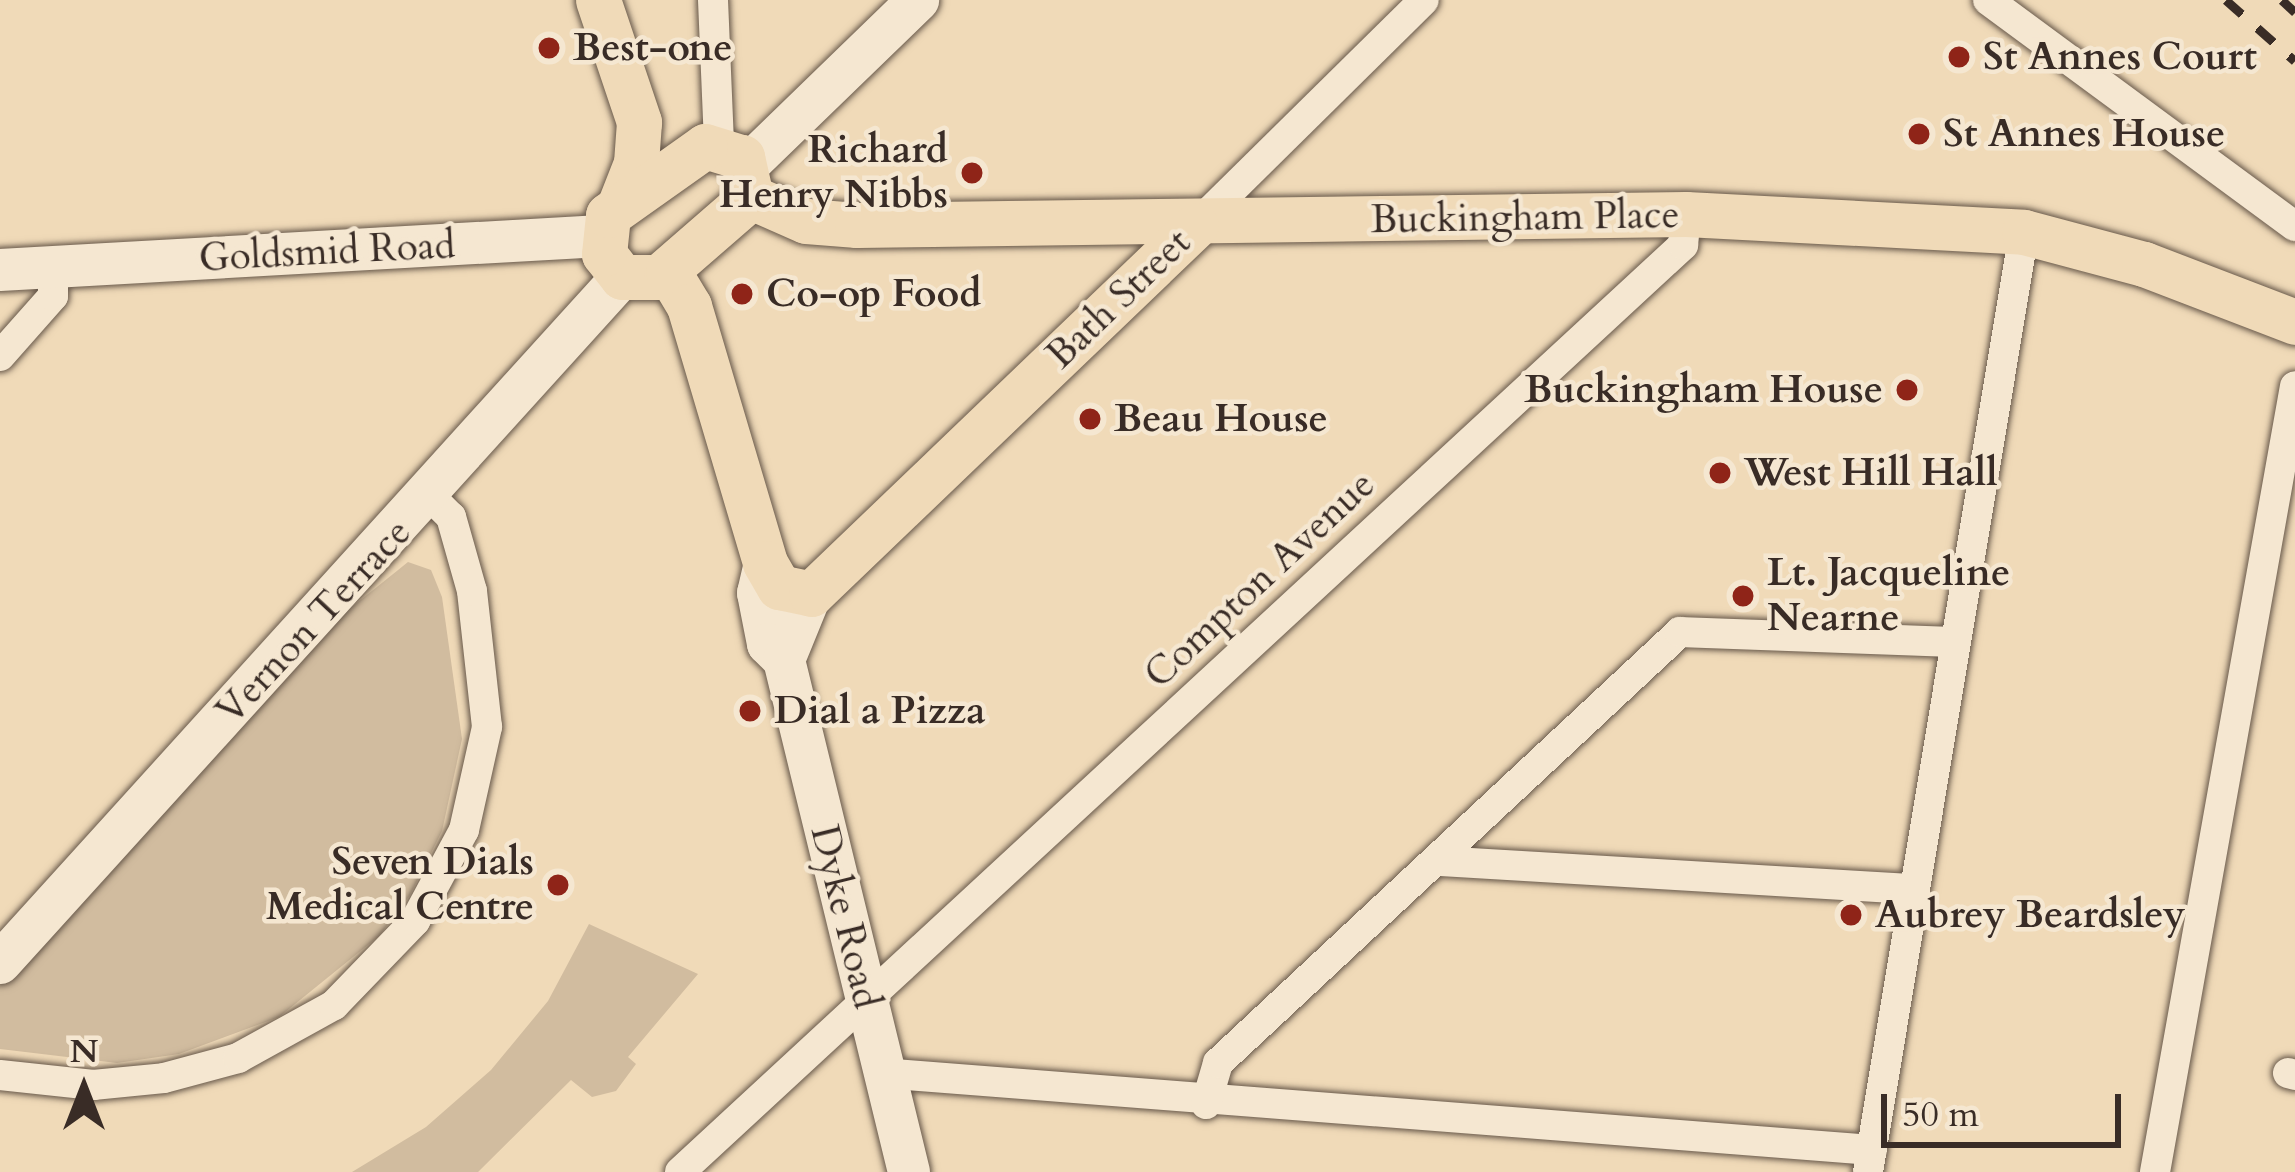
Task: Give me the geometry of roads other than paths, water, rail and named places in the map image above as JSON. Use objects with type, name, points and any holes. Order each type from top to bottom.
[{"type":"main road","points":[[598,0],[639,122],[636,163],[611,219],[604,254],[622,277],[650,280],[668,271],[727,164]]},
{"type":"main road","points":[[611,219],[727,164],[918,0]]},
{"type":"main road","points":[[639,122],[727,164]]},
{"type":"main road","name":"Buckingham Place","points":[[727,164],[806,221],[1112,227],[1124,217],[1196,225],[1686,214],[2024,232],[2144,264],[2295,322]]},
{"type":"main road","name":"Goldsmid Road","points":[[0,270],[611,219]]},
{"type":"main road","name":"Bath Street","points":[[812,594],[926,492],[1131,281],[1196,225]]},
{"type":"main road","points":[[1112,227],[1132,252],[1131,281]]},
{"type":"main road","name":"Dyke Road","points":[[668,271],[694,322],[765,563],[758,593],[768,644],[784,660],[881,1073],[909,1172]]},
{"type":"main road","name":"Vernon Terrace","points":[[0,963],[430,496],[622,277]]},
{"type":"main road","points":[[765,563],[779,587],[812,594],[784,660]]},
{"type":"street","points":[[713,0],[727,164]]},
{"type":"street","name":"Bath Street","points":[[1196,225],[1424,0]]},
{"type":"street","points":[[1988,0],[2295,226]]},
{"type":"street","name":"Compton Avenue","points":[[680,1172],[866,994],[1683,245],[1686,214]]},
{"type":"street","points":[[881,1073],[1870,1161],[1952,642],[2024,232]]},
{"type":"street","points":[[0,356],[52,296],[53,267]]},
{"type":"street","points":[[2155,1172],[2295,386]]},
{"type":"street","points":[[0,1075],[93,1084],[164,1078],[238,1058],[334,1005],[415,922],[464,830],[487,727],[472,591],[451,517],[430,496]]},
{"type":"street","points":[[1206,1104],[1218,1063],[1679,632],[1952,642]]},
{"type":"street","points":[[1439,861],[1912,889]]},
{"type":"railway","points":[[2226,0],[2295,61]]},
{"type":"railway","points":[[2282,0],[2295,12]]},
{"type":"place","name":"Best-one","points":[[549,48]]},
{"type":"place","name":"St Annes Court","points":[[1959,57]]},
{"type":"place","name":"St Annes House","points":[[1919,134]]},
{"type":"place","name":"Richard Henry Nibbs","points":[[972,173]]},
{"type":"place","name":"Co-op Food","points":[[742,294]]},
{"type":"place","name":"Buckingham House","points":[[1907,390]]},
{"type":"place","name":"Beau House","points":[[1090,419]]},
{"type":"place","name":"West Hill Hall","points":[[1720,473]]},
{"type":"place","name":"Lt. Jacqueline Nearne","points":[[1743,596]]},
{"type":"place","name":"Dial a Pizza","points":[[750,711]]},
{"type":"place","name":"Seven Dials Medical Centre","points":[[558,885]]},
{"type":"place","name":"Aubrey Beardsley","points":[[1851,915]]}]
